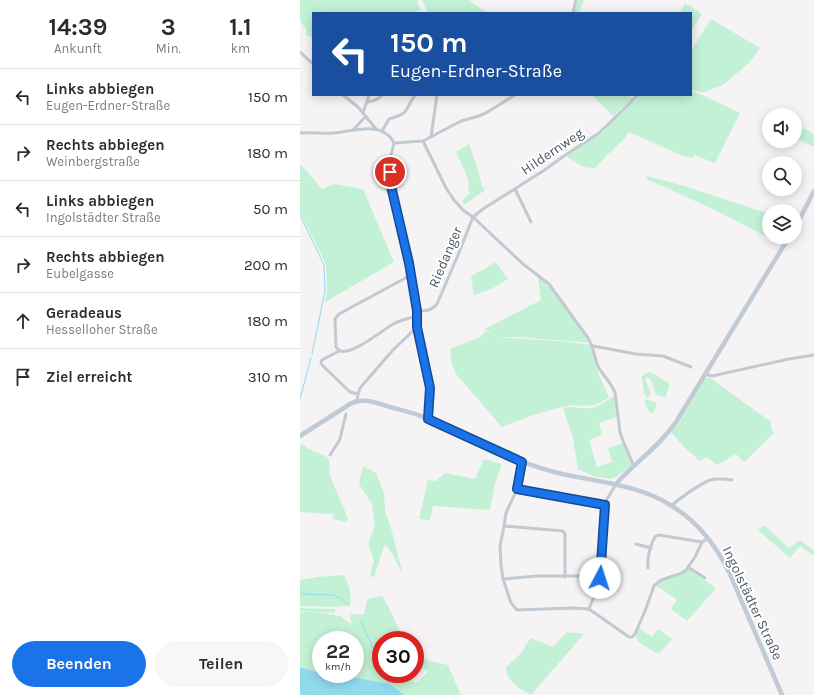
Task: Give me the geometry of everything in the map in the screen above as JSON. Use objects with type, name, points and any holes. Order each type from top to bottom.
[{"type":"main road","points":[[802,214],[814,191]]},
{"type":"main road","points":[[616,484],[670,431],[786,244]]},
{"type":"main road","points":[[300,436],[344,407],[357,401]]},
{"type":"main road","name":"Ingolstädter Straße","points":[[357,401],[368,401],[428,419],[522,462],[561,474],[616,484],[647,493],[672,505],[691,519],[708,538],[721,556],[782,695]]},
{"type":"street","points":[[572,12],[576,0]]},
{"type":"street","points":[[300,52],[312,63]]},
{"type":"street","points":[[344,96],[358,106],[376,129]]},
{"type":"street","points":[[354,130],[365,115],[369,96]]},
{"type":"street","points":[[367,102],[374,101],[381,96]]},
{"type":"street","points":[[382,131],[389,119],[401,115],[408,110],[415,96]]},
{"type":"street","points":[[431,136],[437,96]]},
{"type":"street","points":[[394,143],[423,141],[461,121],[486,113],[513,96]]},
{"type":"street","name":"Hildernweg","points":[[473,217],[543,172],[599,132],[636,96]]},
{"type":"street","points":[[300,133],[335,133],[376,129],[387,134],[394,143],[390,159],[391,186],[412,275],[417,311],[417,327],[430,388],[428,419]]},
{"type":"street","name":"Riedanger","points":[[417,311],[432,309],[437,304],[473,217],[463,210],[446,188],[423,141]]},
{"type":"street","points":[[515,189],[531,222]]},
{"type":"street","points":[[473,217],[523,263],[549,284],[588,338],[598,366],[613,387],[620,432],[634,466]]},
{"type":"street","points":[[339,351],[336,347],[335,319],[339,314],[412,275]]},
{"type":"street","points":[[358,394],[350,392],[322,365],[322,360],[339,351],[344,352],[362,345],[394,324],[407,318],[417,316]]},
{"type":"street","points":[[357,401],[360,388],[390,354],[417,327]]},
{"type":"street","points":[[592,346],[636,354],[663,356],[691,367]]},
{"type":"street","points":[[705,374],[712,376],[814,355]]},
{"type":"street","points":[[330,455],[340,440],[346,414]]},
{"type":"street","points":[[522,462],[517,489],[506,513],[500,546],[503,579],[511,603],[517,610],[573,608],[590,609],[629,638],[632,637],[635,634],[645,611],[654,586],[661,580],[682,573],[695,557],[702,542],[708,538]]},
{"type":"street","points":[[672,505],[686,494],[710,480],[732,480]]},
{"type":"street","points":[[590,609],[600,576],[605,505],[616,484]]},
{"type":"street","points":[[517,489],[605,505]]},
{"type":"street","points":[[504,526],[563,532],[565,534],[565,577]]},
{"type":"street","points":[[648,568],[651,548],[656,536],[659,535],[702,542]]},
{"type":"street","points":[[636,544],[651,548]]},
{"type":"street","points":[[688,567],[705,578]]},
{"type":"street","points":[[503,579],[537,576],[600,576]]},
{"type":"green space","points":[[300,0],[417,0],[420,10],[415,12],[312,12],[312,38],[305,34],[307,30],[300,21]]},
{"type":"green space","points":[[422,0],[469,0],[486,12],[428,12]]},
{"type":"green space","points":[[578,0],[584,0],[579,12],[574,12]]},
{"type":"green space","points":[[685,3],[702,14],[692,29],[692,12],[680,12]]},
{"type":"green space","points":[[711,19],[760,48],[749,63],[723,85],[704,92],[692,90],[692,49]]},
{"type":"green space","points":[[692,92],[700,94],[740,113],[715,163],[694,155],[693,158],[683,156],[629,132],[595,168],[584,167],[568,158],[568,154],[603,132],[613,120],[631,104],[637,96],[692,96]]},
{"type":"green space","points":[[593,96],[629,96],[633,98],[613,116]]},
{"type":"green space","points":[[802,128],[814,134],[814,147],[802,141]]},
{"type":"green space","points":[[469,144],[482,186],[485,190],[464,205],[462,201],[470,193],[468,189],[469,183],[456,152]]},
{"type":"green space","points":[[300,165],[322,189],[334,184],[363,189],[394,262],[325,302],[327,290],[326,264],[300,213]]},
{"type":"green space","points":[[647,176],[684,186],[762,212],[762,234],[731,218],[646,179]]},
{"type":"green space","points":[[496,262],[508,279],[491,289],[474,295],[471,276]]},
{"type":"green space","points":[[539,277],[552,290],[590,343],[519,337],[496,337],[485,329],[541,300]]},
{"type":"green space","points":[[486,331],[496,337],[569,342],[590,345],[600,378],[609,397],[594,405],[570,405],[536,414],[502,427],[456,374],[450,358],[452,357],[450,349],[480,337]]},
{"type":"green space","points":[[649,372],[670,384],[665,398],[656,394],[650,378],[648,377],[645,379],[651,394],[647,398],[644,393],[642,377],[644,374]]},
{"type":"green space","points":[[709,377],[771,422],[771,429],[774,433],[744,462],[736,454],[717,465],[707,457],[700,461],[684,447],[671,432],[680,421],[702,383]]},
{"type":"green space","points":[[614,396],[616,417],[599,423],[602,435],[589,440],[597,467],[612,462],[608,448],[623,443],[632,465],[611,479],[593,476],[578,469],[573,438],[563,408],[591,408],[600,405]]},
{"type":"green space","points":[[646,399],[657,403],[653,414],[649,412],[645,403]]},
{"type":"green space","points":[[300,444],[327,457],[329,460],[330,476],[348,518],[346,522],[333,519],[333,514],[300,512]]},
{"type":"green space","points":[[484,459],[502,464],[495,484],[490,510],[433,506],[430,520],[419,519],[428,480],[436,481],[445,473],[475,479]]},
{"type":"green space","points":[[363,466],[376,473],[384,493],[385,510],[403,575],[386,545],[384,546],[374,577],[370,576],[374,560],[368,544],[375,526],[372,504],[359,484]]},
{"type":"green space","points":[[764,525],[789,548],[800,540],[814,551],[814,556],[800,546],[790,558],[758,530]]},
{"type":"green space","points":[[689,569],[716,588],[687,621],[671,609],[677,600],[657,586],[660,582]]},
{"type":"green space","points":[[343,575],[350,590],[350,606],[300,606],[300,580]]},
{"type":"green space","points":[[382,596],[400,631],[372,631],[372,681],[364,679],[364,631],[312,631],[312,671],[300,667],[300,612],[316,612],[341,616],[353,624],[350,619],[351,614],[364,615],[367,599]]},
{"type":"green space","points":[[300,608],[335,609],[335,613],[300,611]]},
{"type":"green space","points":[[639,628],[652,637],[658,629],[672,639],[660,653],[656,653],[637,641],[636,634]]},
{"type":"green space","points":[[567,632],[584,634],[531,695],[511,681],[508,677],[506,667],[521,653],[531,638],[553,647]]},
{"type":"green space","points":[[424,658],[429,661],[448,665],[461,695],[405,695],[389,684],[384,683],[424,683],[424,676],[428,672],[424,669]]},
{"type":"water","points":[[300,667],[312,671],[312,683],[364,683],[364,679],[372,681],[372,683],[389,684],[405,695],[300,695]]},
{"type":"waterway","points":[[300,215],[324,265],[325,291],[312,354]]},
{"type":"waterway","points":[[300,399],[311,358]]},
{"type":"waterway","points":[[300,591],[303,594],[333,595],[342,599],[347,604]]},
{"type":"waterway","points":[[362,622],[372,646]]},
{"type":"route","points":[[390,172],[391,186],[409,263],[417,311],[417,327],[430,388],[428,419],[522,462],[517,489],[605,505],[600,578]]}]
